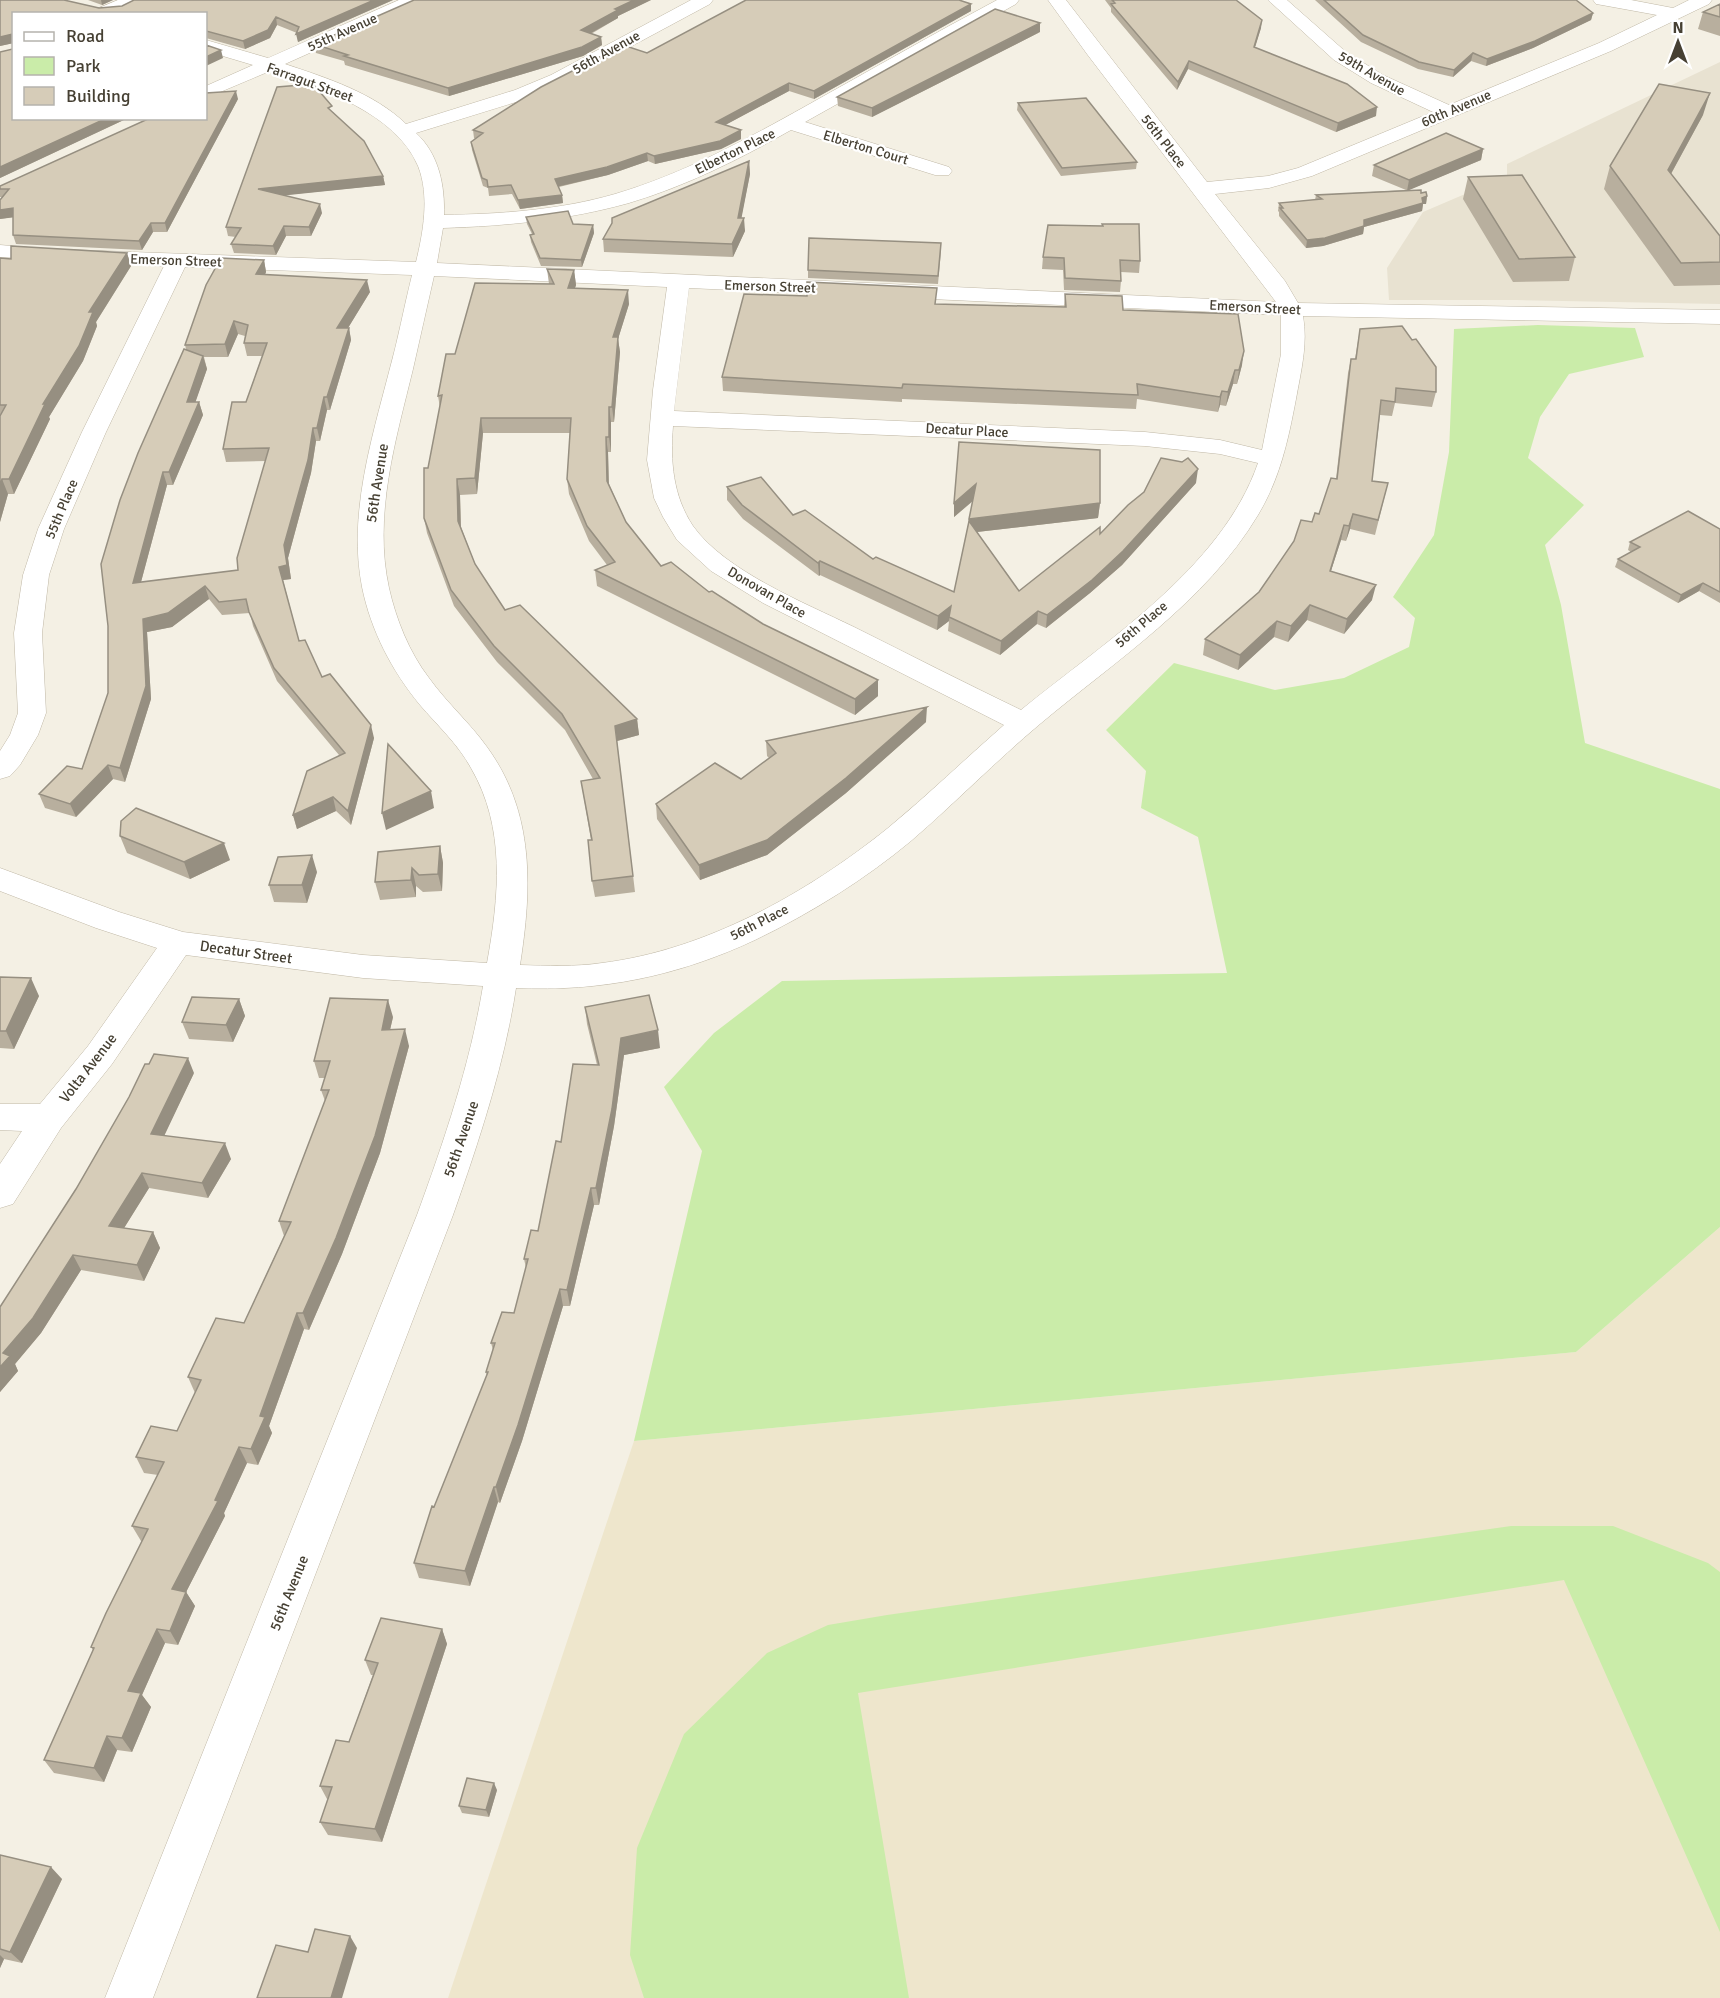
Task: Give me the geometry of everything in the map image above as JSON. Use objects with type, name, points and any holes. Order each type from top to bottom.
[{"type":"street","points":[[106,12],[133,0]]},
{"type":"street","name":"55th Avenue","points":[[207,93],[412,0]]},
{"type":"street","name":"56th Avenue","points":[[404,131],[522,94],[557,79],[704,0]]},
{"type":"street","name":"Elberton Place","points":[[433,222],[562,213],[607,202],[686,176],[763,139],[1010,0]]},
{"type":"street","name":"56th Place","points":[[502,975],[558,978],[616,973],[666,962],[730,937],[793,905],[855,868],[939,800],[1024,723],[1192,580],[1220,548],[1248,508],[1265,477],[1271,459],[1290,370],[1293,340],[1290,309],[1254,255],[1093,50],[1057,0]]},
{"type":"street","name":"59th Avenue","points":[[1277,0],[1340,56],[1377,79],[1446,111]]},
{"type":"street","points":[[1602,0],[1674,13]]},
{"type":"street","name":"60th Avenue","points":[[1202,189],[1269,182],[1305,172],[1446,111],[1605,47],[1703,0]]},
{"type":"street","points":[[84,6],[101,12]]},
{"type":"street","name":"Farragut Street","points":[[207,45],[301,75],[357,99],[404,131],[428,165],[434,200],[433,222],[425,269]]},
{"type":"street","name":"Elberton Court","points":[[790,123],[942,171]]},
{"type":"street","name":"Emerson Street","points":[[0,251],[177,261],[425,269],[1290,309],[1720,317]]},
{"type":"street","name":"55th Place","points":[[0,769],[10,758],[24,735],[32,713],[28,633],[36,575],[51,529],[94,432],[177,261]]},
{"type":"street","name":"56th Avenue","points":[[129,1998],[328,1494],[445,1184],[474,1101],[493,1033],[511,908],[513,870],[506,814],[488,772],[476,752],[428,698],[401,658],[385,621],[371,561],[370,516],[379,465],[425,269]]},
{"type":"street","name":"Donovan Place","points":[[679,282],[662,418],[660,470],[664,491],[676,518],[693,542],[742,580],[772,597],[1024,723]]},
{"type":"street","name":"Decatur Place","points":[[662,418],[1145,439],[1220,447],[1271,459]]},
{"type":"street","name":"Decatur Street","points":[[0,879],[178,942],[392,971],[502,975]]},
{"type":"street","name":"Volta Avenue","points":[[0,1194],[49,1118],[100,1055],[178,942]]},
{"type":"street","points":[[0,1117],[49,1118]]},
{"type":"shaded area","points":[[1720,62],[1720,304],[1389,300],[1387,268],[1423,212],[1507,176],[1507,164]]},
{"type":"shaded area","points":[[1720,1227],[1720,1998],[448,1998],[634,1441],[1576,1352]]},
{"type":"green space","points":[[1538,325],[1635,328],[1644,357],[1569,374],[1540,417],[1528,458],[1584,505],[1545,545],[1561,605],[1585,743],[1720,789],[1720,1227],[1576,1352],[634,1441],[702,1151],[664,1087],[714,1033],[782,981],[1227,973],[1198,837],[1141,808],[1146,771],[1106,730],[1174,663],[1275,690],[1344,678],[1409,647],[1415,618],[1393,597],[1434,535],[1449,452],[1454,329]]},
{"type":"green space","points":[[1511,1526],[1613,1526],[1708,1563],[1720,1572],[1720,1932],[1564,1580],[858,1693],[909,1998],[644,1998],[630,1955],[637,1848],[684,1734],[767,1653],[828,1625]]},
{"type":"building","points":[[0,0],[64,0],[99,8],[122,6],[134,0],[374,0],[296,34],[299,27],[276,17],[268,30],[243,41],[207,31],[207,12],[12,12],[12,34],[0,37]]},
{"type":"building","points":[[414,0],[634,0],[581,30],[601,37],[582,47],[448,88],[344,56],[348,55],[314,44]]},
{"type":"building","points":[[746,0],[959,0],[971,4],[814,91],[789,83],[716,122],[741,130],[720,141],[654,156],[647,153],[607,167],[555,179],[562,195],[518,200],[511,185],[488,187],[487,180],[482,178],[471,142],[483,133],[473,130],[541,87],[623,45],[647,53]]},
{"type":"building","points":[[1112,0],[1236,0],[1262,20],[1254,47],[1347,84],[1377,107],[1338,123],[1189,61],[1178,82],[1111,4],[1115,3]]},
{"type":"building","points":[[1324,0],[1576,0],[1593,13],[1535,41],[1487,59],[1473,53],[1454,70],[1419,62],[1363,35]]},
{"type":"building","points":[[1720,4],[1720,17],[1703,12]]},
{"type":"building","points":[[995,9],[1040,23],[872,108],[837,97]]},
{"type":"building","points":[[207,45],[221,50],[207,57]]},
{"type":"building","points":[[12,49],[12,120],[103,120],[0,167],[0,52]]},
{"type":"building","points":[[313,84],[332,106],[328,108],[364,141],[383,176],[258,189],[320,204],[309,227],[284,226],[273,246],[231,244],[241,228],[226,227],[277,87]]},
{"type":"building","points":[[1659,84],[1710,93],[1668,170],[1720,236],[1720,262],[1681,263],[1610,166]]},
{"type":"building","points":[[236,91],[165,223],[151,223],[139,241],[13,235],[13,208],[0,210],[0,200],[9,189],[0,189],[0,186],[146,120],[207,120],[207,93]]},
{"type":"building","points":[[1086,98],[1137,162],[1062,168],[1018,103]]},
{"type":"building","points":[[1446,133],[1483,149],[1409,180],[1374,165]]},
{"type":"building","points":[[749,161],[738,218],[744,218],[732,244],[603,239],[612,223],[612,218]]},
{"type":"building","points":[[1522,175],[1575,257],[1519,259],[1468,177]]},
{"type":"building","points":[[1421,190],[1421,193],[1426,192],[1427,196],[1422,198],[1423,203],[1364,220],[1364,226],[1325,238],[1307,240],[1280,208],[1283,208],[1279,203],[1322,199],[1316,195]]},
{"type":"building","points":[[568,211],[573,224],[593,225],[581,260],[540,258],[530,235],[534,234],[526,217]]},
{"type":"building","points":[[1102,224],[1139,224],[1140,261],[1120,260],[1121,281],[1065,278],[1064,258],[1043,257],[1048,225],[1103,226]]},
{"type":"building","points":[[809,238],[941,243],[938,276],[808,270]]},
{"type":"building","points":[[11,246],[127,253],[89,312],[93,312],[79,346],[43,404],[45,404],[9,479],[2,479],[0,487],[0,416],[6,405],[0,405],[0,258],[11,259]]},
{"type":"building","points":[[221,258],[264,260],[256,274],[367,280],[337,328],[349,328],[327,397],[324,397],[317,428],[313,428],[308,460],[284,545],[287,565],[279,567],[299,641],[305,640],[322,677],[330,674],[371,725],[348,811],[333,797],[293,815],[307,771],[345,753],[274,668],[249,612],[246,599],[219,602],[205,586],[168,613],[143,619],[146,686],[120,768],[108,765],[70,804],[39,794],[67,766],[82,769],[108,693],[108,626],[101,564],[120,500],[138,453],[184,349],[203,356],[187,402],[199,402],[169,472],[163,472],[133,583],[238,570],[237,558],[269,448],[223,449],[232,402],[246,402],[267,343],[244,343],[248,325],[234,321],[225,344],[185,345],[206,285]]},
{"type":"building","points":[[547,269],[574,270],[568,288],[628,290],[613,337],[618,337],[612,407],[609,407],[609,437],[606,437],[607,481],[626,522],[661,566],[671,562],[709,592],[712,591],[763,624],[878,680],[855,699],[595,570],[615,562],[587,526],[567,479],[571,418],[481,418],[475,478],[457,479],[458,521],[475,564],[505,610],[520,605],[637,719],[615,726],[633,876],[592,881],[588,840],[592,840],[581,781],[600,778],[562,714],[494,646],[451,590],[424,518],[424,468],[428,468],[442,395],[438,396],[446,354],[455,354],[475,283],[554,284]]},
{"type":"building","points":[[807,282],[937,288],[935,304],[1066,307],[1065,294],[1122,296],[1123,310],[1238,314],[1244,351],[1239,370],[1235,370],[1228,392],[1222,391],[1220,397],[1137,384],[1138,395],[903,384],[902,388],[722,377],[744,294],[807,296]]},
{"type":"building","points":[[1402,326],[1412,340],[1416,339],[1436,367],[1436,392],[1396,388],[1395,402],[1381,400],[1372,481],[1388,483],[1378,520],[1353,514],[1349,526],[1344,525],[1330,571],[1376,585],[1347,619],[1310,605],[1291,626],[1277,621],[1240,655],[1205,639],[1259,592],[1294,541],[1301,520],[1312,522],[1315,513],[1319,514],[1331,478],[1337,479],[1351,359],[1356,359],[1360,329]]},
{"type":"building","points":[[959,442],[1100,450],[1100,503],[969,519],[976,484],[954,503]]},
{"type":"building","points":[[1161,458],[1182,462],[1188,458],[1198,469],[1123,551],[1092,580],[1047,615],[1038,611],[1001,641],[949,617],[951,606],[938,616],[820,561],[818,563],[742,505],[727,487],[761,477],[793,515],[805,510],[873,559],[876,557],[954,592],[969,521],[1019,591],[1100,527],[1100,534],[1144,492]]},
{"type":"building","points":[[1688,511],[1720,529],[1720,592],[1703,583],[1681,595],[1618,559],[1640,547],[1630,542]]},
{"type":"building","points":[[927,707],[846,778],[767,840],[699,865],[656,804],[715,763],[741,779],[776,753],[766,741]]},
{"type":"building","points":[[388,744],[431,791],[382,813]]},
{"type":"building","points":[[136,808],[224,843],[184,862],[120,836],[121,821]]},
{"type":"building","points":[[440,846],[438,874],[419,875],[412,868],[411,880],[375,882],[378,852]]},
{"type":"building","points":[[312,855],[302,885],[269,885],[278,857]]},
{"type":"building","points":[[0,977],[31,978],[6,1031],[0,1031]]},
{"type":"building","points":[[649,995],[658,1030],[621,1038],[612,1109],[596,1188],[591,1188],[567,1290],[560,1289],[518,1425],[465,1571],[414,1563],[432,1506],[434,1507],[488,1372],[486,1372],[495,1343],[491,1343],[502,1312],[514,1313],[528,1259],[524,1259],[531,1230],[538,1231],[556,1141],[561,1142],[573,1064],[599,1065],[585,1007]]},
{"type":"building","points":[[192,997],[239,999],[226,1025],[182,1022]]},
{"type":"building","points":[[330,998],[388,1000],[382,1030],[405,1029],[375,1136],[336,1238],[303,1313],[297,1313],[260,1416],[265,1417],[251,1449],[239,1447],[215,1500],[218,1501],[172,1589],[186,1592],[170,1631],[157,1629],[128,1691],[141,1693],[122,1738],[107,1736],[94,1768],[44,1760],[94,1648],[91,1647],[106,1613],[148,1529],[132,1526],[164,1462],[136,1457],[151,1426],[177,1431],[201,1380],[188,1377],[216,1318],[244,1323],[291,1222],[279,1221],[329,1090],[321,1090],[330,1061],[314,1061]]},
{"type":"building","points":[[154,1054],[188,1058],[151,1134],[225,1143],[202,1183],[142,1173],[109,1226],[153,1232],[137,1265],[73,1255],[33,1318],[3,1353],[10,1356],[0,1367],[0,1307],[76,1189],[129,1097],[145,1064],[149,1064]]},
{"type":"building","points":[[381,1618],[442,1629],[375,1829],[320,1822],[332,1787],[320,1786],[336,1740],[349,1742],[378,1663],[365,1660]]},
{"type":"building","points":[[467,1778],[494,1783],[486,1810],[459,1806]]},
{"type":"building","points":[[0,1855],[51,1867],[10,1952],[0,1949]]},
{"type":"building","points":[[315,1929],[350,1936],[331,1998],[257,1998],[276,1945],[308,1952]]}]
